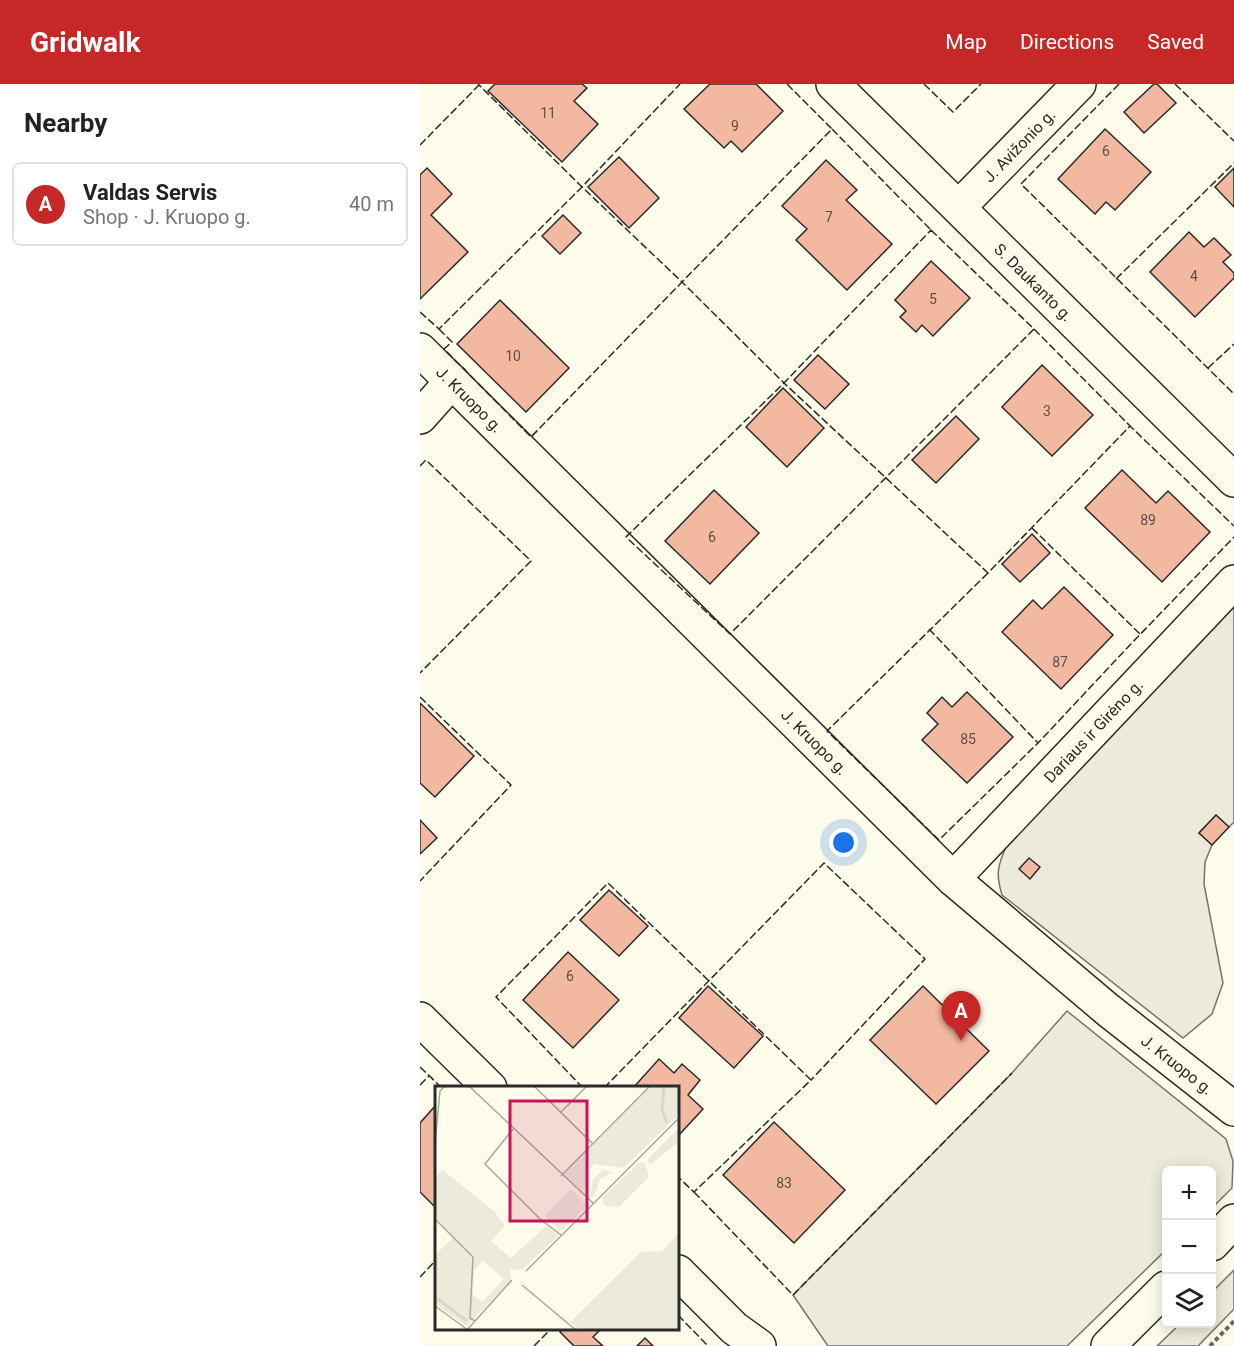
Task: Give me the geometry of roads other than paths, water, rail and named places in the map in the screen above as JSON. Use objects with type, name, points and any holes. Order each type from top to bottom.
[{"type":"main road","name":"S. Daukanto g.","points":[[833,84],[1234,480]]},
{"type":"main road","name":"J. Avižonio g.","points":[[959,207],[1079,84]]},
{"type":"main road","name":"J. Kruopo g.","points":[[420,350],[953,879],[1090,995],[1234,1109]]},
{"type":"main road","points":[[420,417],[452,381]]},
{"type":"main road","name":"Dariaus ir Girėno g.","points":[[953,879],[1234,582]]},
{"type":"main road","points":[[420,1019],[488,1086]]},
{"type":"main road","points":[[1216,1240],[1234,1221]]},
{"type":"main road","points":[[680,1274],[734,1328],[759,1346]]},
{"type":"main road","points":[[1108,1346],[1162,1293]]},
{"type":"place","name":"Valdas Servis","points":[[961,1041]]}]
